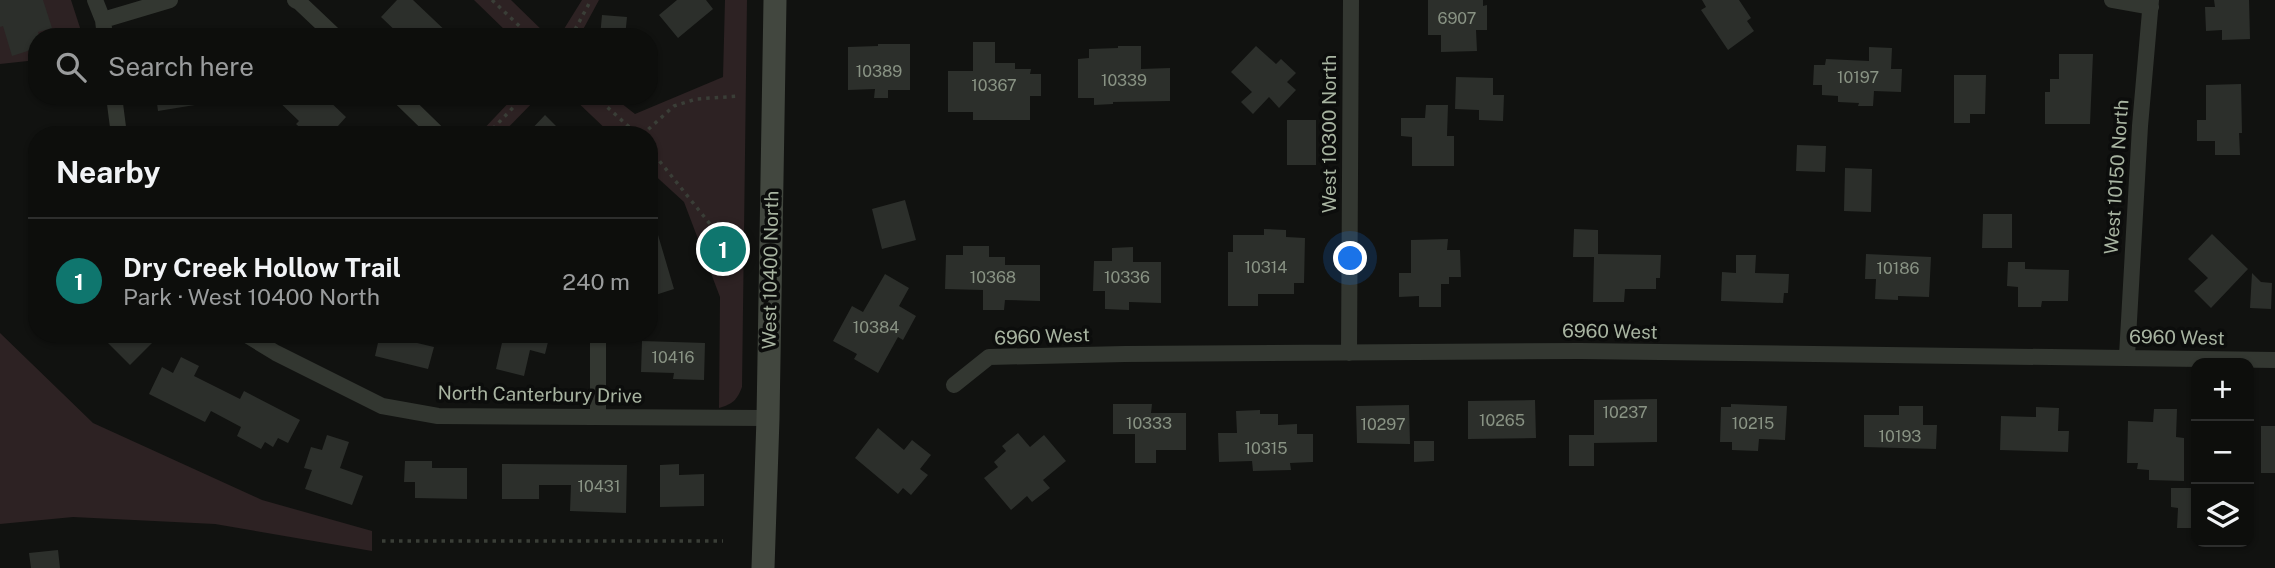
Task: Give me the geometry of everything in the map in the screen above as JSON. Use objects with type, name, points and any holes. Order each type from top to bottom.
[{"type":"street","points":[[95,0],[104,28]]},
{"type":"street","points":[[103,20],[170,0]]},
{"type":"street","points":[[295,0],[326,28]]},
{"type":"street","name":"West 10400 North","points":[[763,568],[775,0]]},
{"type":"street","name":"West 10300 North","points":[[1349,353],[1351,0]]},
{"type":"street","points":[[2112,0],[2151,3]]},
{"type":"street","name":"West 10150 North","points":[[2127,356],[2140,126],[2151,3]]},
{"type":"street","points":[[115,105],[118,126]]},
{"type":"street","points":[[408,105],[430,126]]},
{"type":"street","name":"North Canterbury Drive","points":[[259,343],[382,406],[438,416],[768,418]]},
{"type":"street","points":[[598,343],[598,416]]},
{"type":"street","name":"6960 West","points":[[954,385],[989,357],[1138,354],[1580,351],[2275,360]]},
{"type":"path","points":[[492,0],[522,28]]},
{"type":"path","points":[[576,28],[591,0]]},
{"type":"path","points":[[651,126],[674,106],[696,99],[740,96]]},
{"type":"path","points":[[496,126],[515,105]]},
{"type":"path","points":[[605,105],[630,126]]},
{"type":"path","points":[[658,159],[709,223],[735,240]]},
{"type":"path","points":[[382,541],[723,541]]},
{"type":"shaded area","points":[[0,0],[71,0],[80,28],[28,28],[28,61],[0,64]]},
{"type":"shaded area","points":[[474,0],[511,0],[540,28],[503,28]]},
{"type":"shaded area","points":[[582,0],[599,0],[584,28],[565,28]]},
{"type":"shaded area","points":[[725,0],[747,0],[742,387],[734,401],[719,408],[720,297],[684,202],[658,178],[658,126],[603,126],[580,105],[624,105],[635,114],[723,77]]},
{"type":"shaded area","points":[[506,105],[530,105],[510,126],[487,126]]},
{"type":"shaded area","points":[[0,333],[93,423],[262,500],[372,531],[372,551],[215,524],[73,517],[0,524]]},
{"type":"building","points":[[0,0],[43,0],[52,28],[28,28],[28,51],[12,56],[3,26],[0,27]]},
{"type":"building","points":[[397,0],[413,0],[443,28],[393,28],[381,17]]},
{"type":"building","points":[[677,0],[706,0],[713,9],[678,38],[659,15]]},
{"type":"building","points":[[1428,0],[1483,0],[1483,6],[1487,5],[1487,30],[1476,30],[1477,51],[1441,52],[1441,35],[1428,35]]},
{"type":"building","points":[[1702,0],[1739,0],[1751,18],[1747,21],[1754,31],[1728,50],[1701,10],[1706,7]]},
{"type":"building","points":[[2214,0],[2249,0],[2250,39],[2222,40],[2222,30],[2206,31],[2205,7],[2215,7]]},
{"type":"building","points":[[602,15],[627,17],[626,28],[601,28]]},
{"type":"building","points":[[973,42],[995,42],[995,63],[1015,63],[1015,69],[1031,69],[1030,74],[1041,74],[1041,96],[1030,96],[1030,120],[973,120],[973,112],[948,112],[948,71],[973,71]]},
{"type":"building","points":[[910,44],[910,90],[888,90],[888,98],[874,98],[875,89],[848,90],[848,47]]},
{"type":"building","points":[[1141,46],[1141,69],[1170,68],[1170,101],[1094,105],[1094,98],[1078,98],[1078,59],[1089,58],[1089,49]]},
{"type":"building","points":[[1256,46],[1276,64],[1281,59],[1296,73],[1287,82],[1296,90],[1279,108],[1269,97],[1253,114],[1241,102],[1252,92],[1231,72]]},
{"type":"building","points":[[1869,47],[1892,48],[1891,69],[1902,69],[1901,92],[1874,91],[1873,106],[1858,106],[1859,103],[1838,102],[1838,96],[1822,95],[1822,85],[1813,85],[1814,65],[1825,65],[1826,59],[1869,61]]},
{"type":"building","points":[[2059,54],[2093,54],[2090,124],[2045,124],[2045,92],[2050,92],[2050,79],[2059,79]]},
{"type":"building","points":[[1954,75],[1986,75],[1985,114],[1970,114],[1970,123],[1954,123]]},
{"type":"building","points":[[1456,77],[1493,78],[1493,95],[1504,95],[1503,121],[1479,120],[1479,110],[1455,109]]},
{"type":"building","points":[[2241,84],[2240,155],[2215,155],[2215,141],[2197,141],[2197,120],[2206,120],[2206,85]]},
{"type":"building","points":[[157,105],[195,105],[158,111]]},
{"type":"building","points":[[282,105],[333,105],[346,117],[338,126],[298,126],[296,124],[299,121]]},
{"type":"building","points":[[1426,105],[1448,105],[1447,136],[1454,136],[1454,166],[1412,166],[1412,137],[1401,136],[1401,118],[1425,118]]},
{"type":"building","points":[[545,115],[556,126],[535,126]]},
{"type":"building","points":[[1287,120],[1316,120],[1316,165],[1287,165]]},
{"type":"building","points":[[1797,145],[1826,146],[1825,172],[1796,171]]},
{"type":"building","points":[[1845,168],[1872,169],[1871,212],[1844,211]]},
{"type":"building","points":[[905,200],[916,240],[882,249],[872,209]]},
{"type":"building","points":[[1983,214],[2012,214],[2012,248],[1982,248]]},
{"type":"building","points":[[1264,229],[1286,230],[1286,237],[1305,238],[1304,283],[1294,283],[1294,294],[1258,294],[1258,306],[1228,306],[1228,252],[1233,252],[1233,235],[1264,235]]},
{"type":"building","points":[[1574,229],[1598,230],[1598,254],[1661,255],[1660,278],[1656,278],[1656,289],[1625,289],[1624,302],[1593,302],[1594,257],[1573,257]]},
{"type":"building","points":[[2212,234],[2248,269],[2211,308],[2194,291],[2208,278],[2188,259]]},
{"type":"building","points":[[658,235],[674,289],[658,294]]},
{"type":"building","points":[[1448,239],[1447,250],[1460,250],[1461,277],[1449,277],[1449,284],[1441,284],[1441,307],[1419,307],[1419,296],[1399,297],[1399,273],[1411,273],[1411,240]]},
{"type":"building","points":[[963,246],[989,246],[989,257],[1005,257],[1005,265],[1040,265],[1040,301],[1005,300],[1004,310],[983,310],[983,290],[945,289],[946,255],[963,255]]},
{"type":"building","points":[[1133,247],[1133,262],[1161,262],[1161,303],[1129,302],[1129,310],[1105,309],[1105,291],[1093,291],[1094,261],[1112,261],[1112,248]]},
{"type":"building","points":[[1866,254],[1931,257],[1929,297],[1898,296],[1898,300],[1875,299],[1876,279],[1865,279]]},
{"type":"building","points":[[1736,255],[1756,255],[1755,273],[1789,274],[1788,293],[1784,293],[1783,303],[1721,301],[1722,272],[1736,273]]},
{"type":"building","points":[[2008,262],[2025,262],[2025,269],[2069,270],[2068,301],[2042,301],[2041,307],[2018,307],[2018,287],[2007,286]]},
{"type":"building","points":[[2252,273],[2261,282],[2272,283],[2271,309],[2250,308]]},
{"type":"building","points":[[885,274],[909,288],[899,306],[916,316],[903,340],[898,337],[878,373],[854,359],[857,354],[833,341],[852,306],[863,312]]},
{"type":"building","points":[[108,343],[152,343],[130,365]]},
{"type":"building","points":[[378,343],[417,343],[434,347],[428,369],[375,356]]},
{"type":"building","points":[[502,343],[548,343],[545,354],[530,350],[524,376],[496,369]]},
{"type":"building","points":[[642,343],[705,343],[704,380],[673,379],[674,373],[641,372]]},
{"type":"building","points":[[181,357],[199,366],[194,376],[240,399],[244,391],[300,420],[288,443],[278,438],[273,447],[265,442],[261,449],[237,436],[241,427],[211,411],[205,422],[149,394],[162,367],[173,373]]},
{"type":"building","points":[[1657,399],[1657,442],[1594,443],[1594,400]]},
{"type":"building","points":[[1535,400],[1536,438],[1468,439],[1468,401]]},
{"type":"building","points":[[1113,404],[1152,404],[1151,413],[1186,413],[1186,450],[1156,450],[1156,463],[1135,463],[1135,434],[1113,434]]},
{"type":"building","points":[[1731,404],[1787,406],[1785,440],[1759,439],[1758,451],[1732,450],[1732,442],[1720,442],[1721,407],[1731,407]]},
{"type":"building","points":[[1409,405],[1410,444],[1357,443],[1356,406]]},
{"type":"building","points":[[1899,406],[1923,406],[1923,425],[1937,425],[1936,449],[1864,447],[1864,415],[1899,415]]},
{"type":"building","points":[[2036,407],[2059,408],[2058,431],[2069,431],[2068,452],[2000,450],[2001,416],[2036,417]]},
{"type":"building","points":[[2154,409],[2177,409],[2176,437],[2184,438],[2184,481],[2149,480],[2149,470],[2137,469],[2138,463],[2127,463],[2128,421],[2153,422]]},
{"type":"building","points":[[1260,410],[1260,414],[1278,414],[1278,425],[1297,424],[1297,434],[1313,434],[1313,462],[1290,463],[1291,470],[1253,471],[1252,461],[1219,462],[1218,433],[1237,433],[1236,411]]},
{"type":"building","points":[[2261,426],[2275,426],[2275,473],[2261,473]]},
{"type":"building","points":[[878,428],[904,450],[912,440],[931,455],[920,469],[928,475],[911,495],[903,488],[898,494],[855,458]]},
{"type":"building","points":[[1018,433],[1030,447],[1044,435],[1066,461],[1043,480],[1050,488],[1032,502],[1027,496],[1011,510],[984,478],[998,467],[994,462],[1006,451],[1002,446]]},
{"type":"building","points":[[327,435],[349,442],[340,468],[363,476],[352,505],[305,489],[312,470],[304,468],[311,447],[322,450]]},
{"type":"building","points":[[1569,435],[1594,435],[1594,466],[1569,466]]},
{"type":"building","points":[[1414,441],[1434,441],[1434,461],[1414,462]]},
{"type":"building","points":[[405,461],[432,461],[432,468],[467,468],[467,499],[415,498],[415,482],[404,482]]},
{"type":"building","points":[[502,464],[627,465],[626,513],[570,511],[571,485],[539,485],[539,499],[502,499]]},
{"type":"building","points":[[679,464],[679,475],[704,474],[704,506],[660,507],[660,465]]},
{"type":"building","points":[[2171,488],[2191,488],[2191,528],[2177,528],[2178,508],[2171,507]]},
{"type":"building","points":[[58,550],[60,568],[31,568],[29,553]]},
{"type":"place","name":"Dry Creek Hollow Trail","points":[[723,249]]}]
